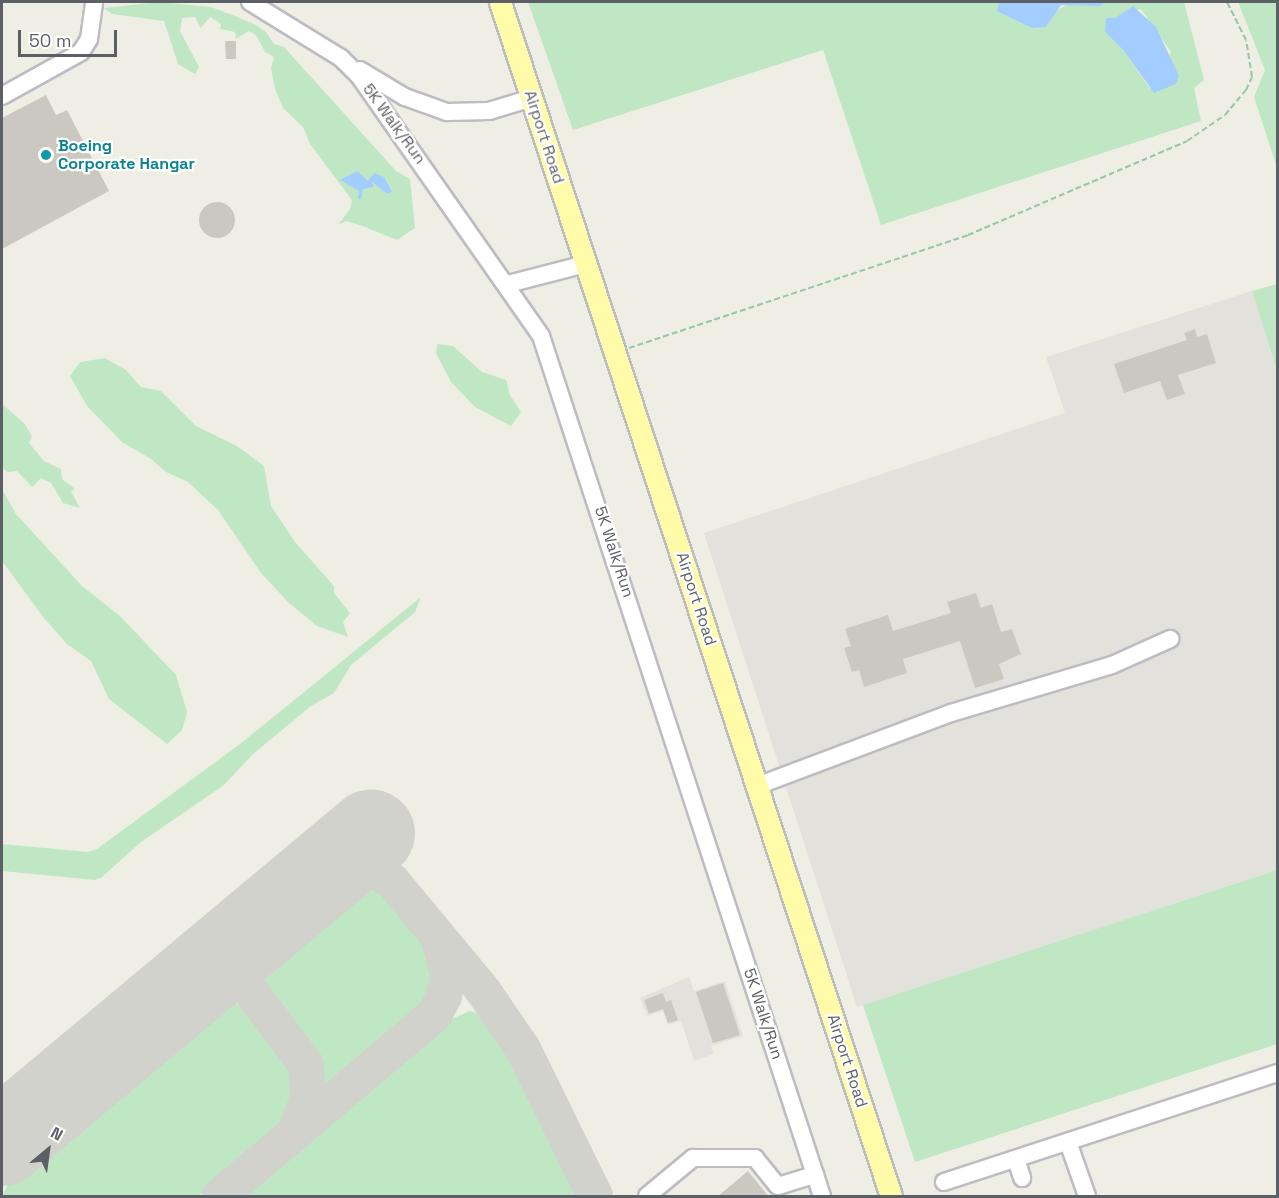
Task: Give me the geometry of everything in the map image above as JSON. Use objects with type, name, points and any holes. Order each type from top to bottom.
[{"type":"main road","name":"Airport Road","points":[[500,2],[891,1197]]},
{"type":"lane","points":[[2,96],[81,52],[89,39],[94,2]]},
{"type":"lane","name":"5K Walk/Run","points":[[250,2],[341,58],[380,102],[534,322],[552,363],[822,1197]]},
{"type":"lane","points":[[341,58],[405,97],[439,111],[478,113],[532,99]]},
{"type":"lane","points":[[508,284],[586,264]]},
{"type":"lane","points":[[757,786],[951,713],[1112,665],[1170,639]]},
{"type":"lane","points":[[944,1182],[1278,1073]]},
{"type":"lane","points":[[1068,1142],[1087,1197]]},
{"type":"lane","points":[[647,1197],[693,1158],[755,1158],[778,1186],[815,1174]]},
{"type":"lane","points":[[1016,1159],[1022,1178]]},
{"type":"path","points":[[615,352],[988,228],[1186,141],[1226,115],[1246,90],[1252,77],[1246,40],[1227,2]]},
{"type":"shaded area","points":[[1252,291],[1278,370],[1277,870],[857,1007],[704,533],[1065,413],[1046,357]]},
{"type":"shaded area","points":[[689,977],[694,991],[725,981],[743,1036],[711,1046],[714,1054],[694,1061],[681,1021],[668,1025],[663,1011],[647,1016],[640,998]]},
{"type":"green space","points":[[159,2],[211,7],[254,24],[266,32],[274,44],[284,47],[396,171],[410,179],[415,228],[397,240],[346,221],[338,225],[350,209],[352,200],[310,144],[303,127],[283,108],[275,89],[271,68],[274,57],[265,52],[256,35],[249,31],[236,39],[235,32],[220,29],[221,24],[210,17],[201,28],[195,17],[182,18],[180,31],[199,67],[195,74],[178,64],[164,21],[112,14],[104,8]]},
{"type":"green space","points":[[528,2],[999,2],[998,11],[1046,27],[1055,12],[1069,3],[1101,6],[1104,2],[1184,2],[1204,80],[1194,88],[1201,121],[881,225],[823,50],[573,130]],"holes":[[[1141,9],[1171,52],[1150,89],[1124,51],[1105,32],[1131,10]]]},
{"type":"green space","points":[[1238,2],[1277,2],[1277,168],[1254,97],[1265,70]]},
{"type":"green space","points":[[1278,284],[1277,370],[1252,291]]},
{"type":"green space","points":[[437,344],[453,346],[482,372],[506,380],[510,395],[521,412],[511,426],[475,407],[451,382],[436,353]]},
{"type":"green space","points":[[105,358],[126,370],[141,387],[161,391],[196,426],[237,446],[264,466],[271,506],[295,542],[334,586],[334,593],[350,613],[343,622],[348,637],[317,626],[288,602],[261,573],[218,510],[188,482],[166,472],[151,459],[122,442],[87,406],[70,376],[80,362]]},
{"type":"green space","points":[[2,404],[24,423],[32,436],[29,443],[44,461],[61,469],[62,479],[75,489],[71,491],[80,508],[63,503],[51,483],[41,478],[32,487],[17,471],[8,472],[2,468]]},
{"type":"green space","points":[[2,489],[16,514],[82,586],[120,616],[176,675],[187,712],[182,730],[167,744],[109,699],[91,661],[67,644],[44,618],[2,561]]},
{"type":"green space","points":[[421,597],[415,612],[351,665],[334,693],[311,706],[253,754],[224,785],[141,842],[102,877],[95,880],[2,871],[2,844],[88,852],[97,849],[240,744]]},
{"type":"green space","points":[[1277,870],[1277,1044],[915,1162],[863,1005]]},
{"type":"green space","points":[[363,884],[383,888],[421,933],[434,955],[434,983],[423,1011],[321,1096],[321,1071],[316,1054],[264,988],[264,970],[269,959]]},
{"type":"green space","points":[[229,1001],[245,1007],[297,1075],[294,1107],[283,1126],[199,1196],[2,1196],[14,1173],[212,1006]]},
{"type":"green space","points":[[470,1011],[485,1016],[502,1038],[572,1177],[578,1196],[238,1196],[449,1020]]},
{"type":"water","points":[[999,2],[1104,2],[1101,6],[1061,5],[1046,27],[1032,28],[997,11]]},
{"type":"water","points":[[1133,6],[1156,27],[1179,76],[1176,84],[1154,93],[1124,51],[1105,32],[1106,18],[1115,18]]},
{"type":"water","points":[[357,171],[368,181],[374,173],[384,177],[392,192],[387,194],[371,181],[374,187],[363,189],[361,199],[358,199],[359,191],[340,180]]},
{"type":"building","points":[[225,41],[236,41],[236,59],[226,59]]},
{"type":"building","name":"Boeing Corporate Hangar","points":[[46,95],[56,115],[67,110],[109,191],[2,249],[2,118]]},
{"type":"building","points":[[217,202],[230,207],[235,220],[230,233],[217,238],[204,233],[199,220],[204,207]]},
{"type":"building","points":[[1195,329],[1197,337],[1207,334],[1216,363],[1178,375],[1185,394],[1167,400],[1160,381],[1124,393],[1114,364],[1187,340],[1184,333]]},
{"type":"building","points":[[976,593],[981,608],[992,604],[1001,632],[1012,629],[1021,654],[999,664],[1004,679],[975,688],[960,641],[903,659],[907,673],[864,687],[859,670],[852,672],[844,648],[851,646],[845,629],[888,615],[893,631],[951,613],[947,602]]},
{"type":"building","points":[[723,983],[740,1035],[713,1043],[696,992]]},
{"type":"building","points":[[663,993],[666,1002],[671,1000],[678,1020],[668,1023],[663,1009],[649,1014],[644,1000]]},
{"type":"building","points":[[748,1171],[769,1197],[717,1197]]},
{"type":"taxiway","points":[[337,863],[377,872],[392,881],[484,992],[523,1049],[595,1196]]},
{"type":"taxiway","points":[[220,1196],[434,1015],[444,996],[448,975],[439,939]]},
{"type":"taxiway","points":[[224,956],[306,1065],[308,1099],[294,1133]]},
{"type":"runway","points":[[2,1142],[371,834]]},
{"type":"place","name":"Boeing Corporate Hangar","points":[[46,155]]}]
